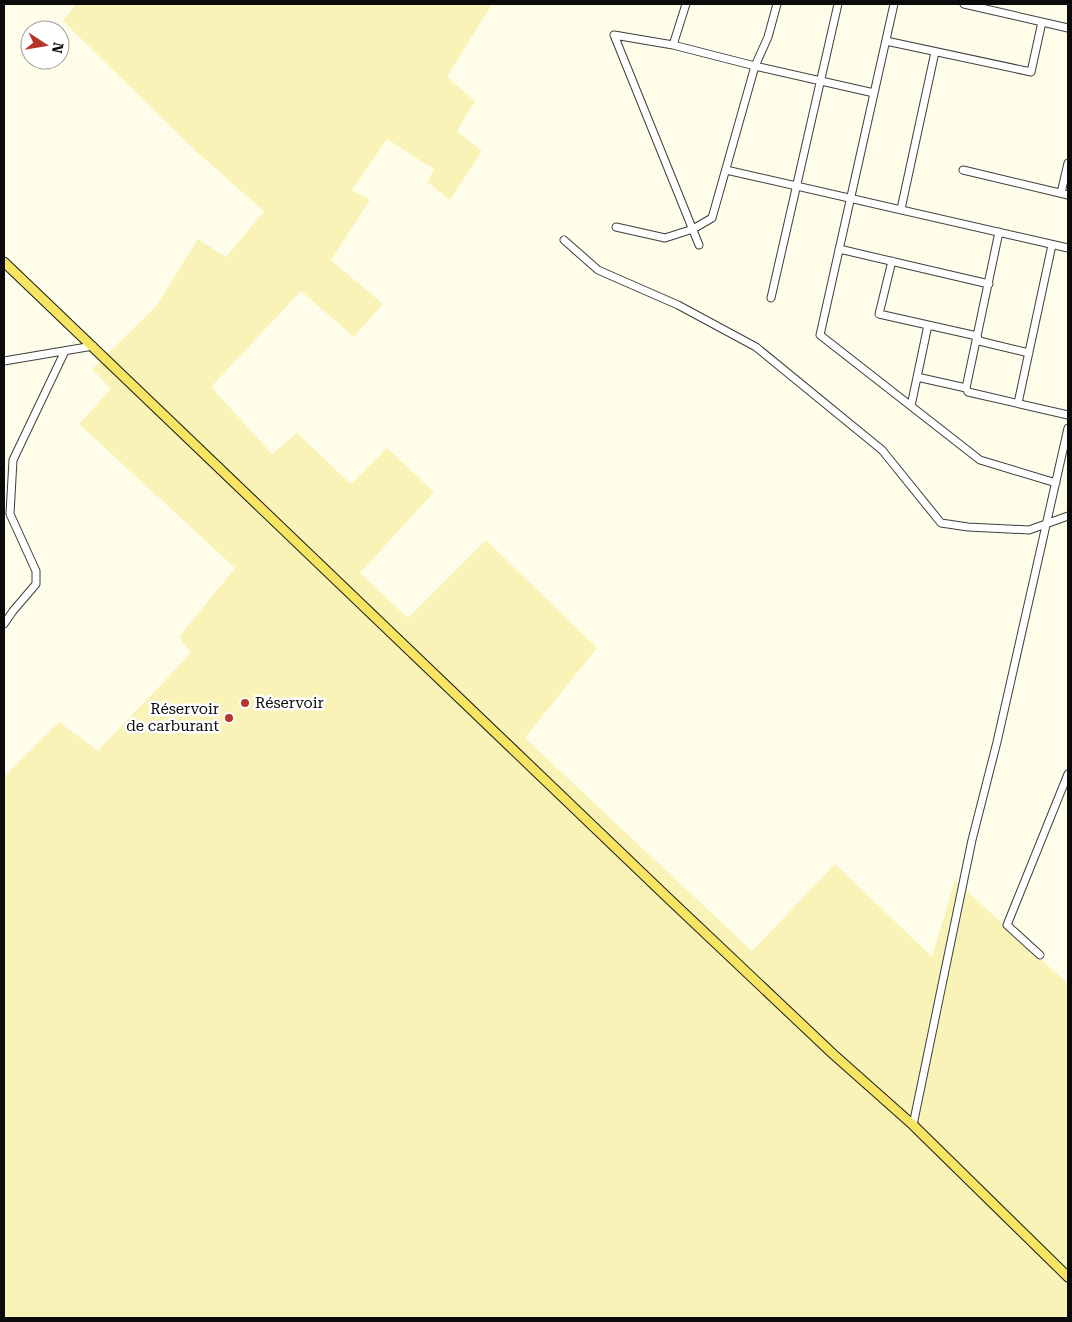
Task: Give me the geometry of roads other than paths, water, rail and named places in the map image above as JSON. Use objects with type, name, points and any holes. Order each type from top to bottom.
[{"type":"main road","points":[[4,262],[666,897],[833,1054],[913,1126],[1068,1277]]},
{"type":"street","points":[[673,45],[686,4]]},
{"type":"street","points":[[616,227],[665,238],[693,229],[712,218],[755,66],[768,37],[777,4]]},
{"type":"street","points":[[771,298],[838,4]]},
{"type":"street","points":[[894,4],[820,335],[980,460],[1056,483]]},
{"type":"street","points":[[964,4],[1068,28]]},
{"type":"street","points":[[886,41],[1031,72],[1042,22]]},
{"type":"street","points":[[700,245],[614,35],[673,45],[874,93]]},
{"type":"street","points":[[901,209],[934,52]]},
{"type":"street","points":[[962,170],[1065,194],[1068,163]]},
{"type":"street","points":[[726,170],[1068,248]]},
{"type":"street","points":[[966,388],[999,232]]},
{"type":"street","points":[[564,240],[598,270],[678,305],[756,347],[882,450],[941,522],[995,530],[1029,530],[1068,516]]},
{"type":"street","points":[[1018,403],[1052,245]]},
{"type":"street","points":[[840,249],[989,284]]},
{"type":"street","points":[[892,261],[879,314],[978,336]]},
{"type":"street","points":[[911,406],[928,325]]},
{"type":"street","points":[[978,336],[979,341],[1029,353]]},
{"type":"street","points":[[4,361],[93,346]]},
{"type":"street","points":[[4,624],[12,611],[36,584],[36,571],[10,514],[13,460],[65,351]]},
{"type":"street","points":[[917,377],[966,388],[968,392],[1068,415]]},
{"type":"street","points":[[913,1126],[972,840],[999,732],[1068,428]]},
{"type":"street","points":[[1040,955],[1007,925],[1068,774]]},
{"type":"place","name":"Réservoir","points":[[245,703]]},
{"type":"place","name":"Réservoir de carburant","points":[[229,718]]}]
